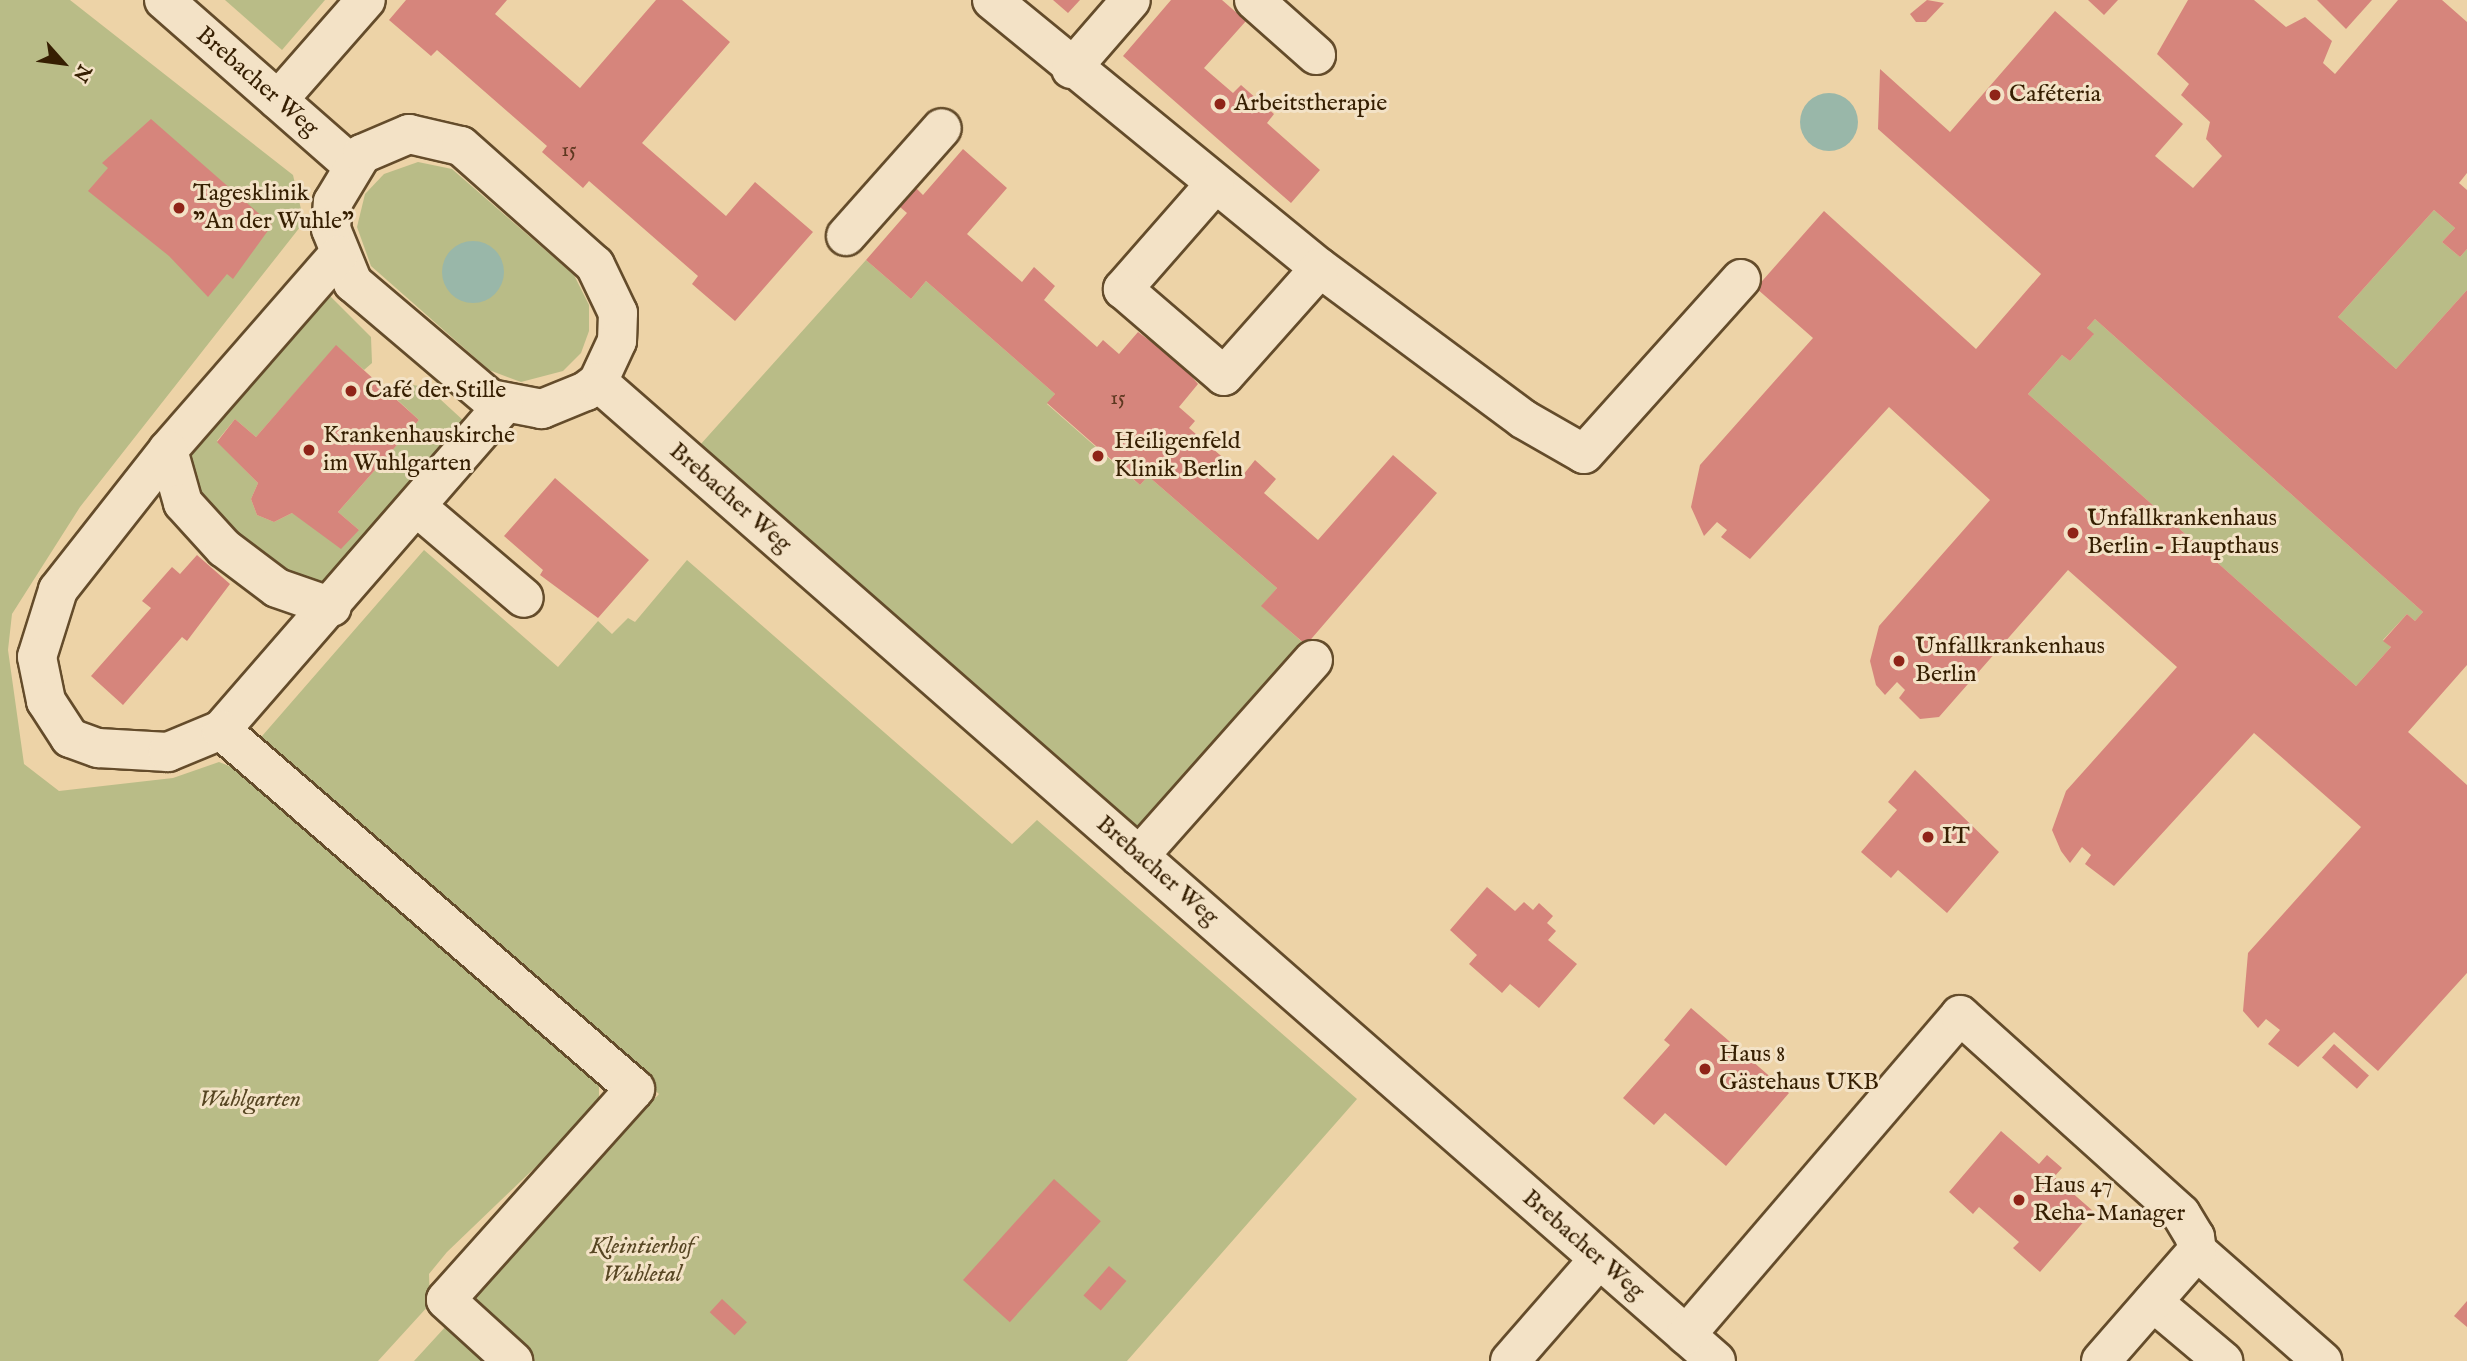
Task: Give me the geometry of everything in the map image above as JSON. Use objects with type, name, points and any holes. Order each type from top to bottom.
[{"type":"lane","name":"Brebacher Weg","points":[[164,0],[351,164]]},
{"type":"lane","points":[[278,100],[366,0]]},
{"type":"lane","points":[[992,0],[1071,69],[1320,268],[1523,419],[1584,454],[1741,279]]},
{"type":"lane","points":[[1071,69],[1131,0]]},
{"type":"lane","points":[[1254,0],[1316,55]]},
{"type":"lane","points":[[846,236],[942,128]]},
{"type":"lane","points":[[409,134],[461,146],[482,164],[595,265],[610,287],[617,341],[598,382],[542,409],[504,405],[353,283],[338,255],[333,202],[351,164],[383,141],[409,134]]},
{"type":"lane","points":[[1215,184],[1123,289],[1224,376],[1320,268]]},
{"type":"lane","points":[[338,255],[168,450],[58,590],[37,657],[46,701],[70,738],[98,748],[168,752],[221,730],[332,607],[504,405]]},
{"type":"lane","name":"Brebacher Weg","points":[[598,382],[1716,1361]]},
{"type":"lane","points":[[168,450],[183,503],[224,548],[277,588],[332,607]]},
{"type":"lane","points":[[417,507],[524,598]]},
{"type":"lane","points":[[1139,856],[1312,660]]},
{"type":"lane","points":[[221,730],[635,1089],[446,1300],[513,1361]]},
{"type":"lane","points":[[1686,1335],[1960,1015],[2180,1214],[2197,1251],[2322,1361]]},
{"type":"lane","points":[[2101,1361],[2197,1251]]},
{"type":"lane","points":[[1510,1361],[1599,1259]]},
{"type":"lane","points":[[2153,1301],[2223,1361]]},
{"type":"green space","name":"Wuhlgarten","points":[[0,0],[70,0],[293,175],[304,222],[80,507],[12,614],[8,650],[24,764],[59,791],[173,778],[219,762],[252,775],[599,1079],[599,1106],[447,1252],[429,1274],[430,1304],[378,1361],[0,1361]]},
{"type":"green space","points":[[225,0],[325,0],[282,50]]},
{"type":"green space","points":[[418,162],[452,169],[574,275],[589,305],[589,331],[581,353],[563,371],[521,382],[489,370],[371,266],[357,227],[365,194],[384,174]]},
{"type":"green space","points":[[2434,210],[2455,228],[2442,242],[2460,257],[2467,249],[2467,290],[2396,369],[2338,317]]},
{"type":"green space","points":[[866,260],[911,299],[926,281],[1055,394],[1047,404],[1121,469],[1140,485],[1148,476],[1277,588],[1262,606],[1310,649],[1142,831],[700,445]]},
{"type":"green space","points":[[324,290],[371,337],[372,363],[364,370],[336,346],[256,437],[235,419],[217,441],[258,483],[251,499],[257,515],[274,522],[292,513],[359,530],[338,512],[419,420],[392,395],[404,383],[428,388],[465,422],[336,584],[310,590],[198,508],[176,454]]},
{"type":"green space","points":[[2095,319],[2423,612],[2415,621],[2407,614],[2383,640],[2391,647],[2356,686],[2028,394],[2062,355],[2070,361],[2093,335],[2087,328]]},
{"type":"green space","name":"Kleintierhof Wuhletal","points":[[424,550],[558,667],[598,621],[612,634],[628,618],[635,622],[687,560],[1012,844],[1037,820],[1357,1099],[1127,1361],[414,1361],[659,1094],[256,743]]},
{"type":"shaded area","points":[[1823,93],[1835,93],[1850,101],[1858,116],[1858,128],[1850,143],[1835,151],[1823,151],[1808,143],[1800,128],[1800,116],[1808,101]]},
{"type":"shaded area","points":[[467,241],[479,241],[495,250],[502,260],[502,284],[495,294],[479,303],[467,303],[456,298],[447,289],[442,278],[442,266],[447,255],[456,246]]},
{"type":"building","points":[[406,0],[507,0],[495,14],[580,88],[656,0],[682,0],[730,42],[642,143],[726,216],[755,182],[813,232],[735,321],[692,284],[698,276],[589,181],[583,188],[542,152],[547,146],[437,50],[431,56],[389,20]]},
{"type":"building","points":[[1053,0],[1080,0],[1068,13]]},
{"type":"building","name":"Arbeitstherapie","points":[[1171,0],[1222,0],[1246,21],[1204,68],[1233,93],[1241,85],[1274,114],[1267,123],[1320,170],[1291,203],[1123,56]]},
{"type":"building","points":[[1927,0],[1944,3],[1926,22],[1916,22],[1910,14]]},
{"type":"building","points":[[2088,0],[2118,0],[2104,15]]},
{"type":"building","name":"Unfallkrankenhaus Berlin - Haupthaus","points":[[2188,0],[2254,0],[2286,27],[2305,17],[2332,41],[2323,63],[2335,74],[2398,0],[2442,0],[2467,22],[2467,173],[2459,183],[2467,190],[2467,249],[2460,257],[2442,242],[2455,228],[2434,210],[2338,317],[2396,369],[2467,290],[2467,665],[2408,732],[2467,785],[2467,973],[2378,1071],[2334,1032],[2298,1067],[2268,1044],[2280,1030],[2266,1019],[2258,1028],[2243,1011],[2248,953],[2361,827],[2254,733],[2114,886],[2085,864],[2091,855],[2082,847],[2070,863],[2061,851],[2052,830],[2066,791],[2177,667],[2068,570],[1939,717],[1920,719],[1899,698],[1905,690],[1897,682],[1885,695],[1876,685],[1870,661],[1879,626],[1990,500],[1889,407],[1750,559],[1721,537],[1727,530],[1717,522],[1704,536],[1691,507],[1700,465],[1813,338],[1756,288],[1824,211],[1976,349],[2041,274],[1878,129],[1880,69],[1950,132],[2055,11],[2183,124],[2155,156],[2193,188],[2222,156],[2206,139],[2210,122],[2181,95],[2189,84],[2157,54]],"holes":[[[2095,319],[2423,612],[2415,621],[2407,614],[2383,641],[2391,647],[2356,686],[2028,394],[2062,355],[2070,361],[2094,334],[2087,328]]]},
{"type":"building","points":[[2317,0],[2372,0],[2346,29]]},
{"type":"building","name":"Tagesklinik \"An der Wuhle\"","points":[[151,119],[272,225],[233,279],[227,274],[208,297],[169,256],[88,191],[108,168],[102,163]]},
{"type":"building","points":[[963,149],[1007,188],[967,234],[1022,282],[1034,267],[1055,286],[1044,300],[1097,347],[1103,340],[1119,354],[1138,332],[1180,363],[1198,384],[1179,407],[1195,421],[1189,428],[1243,475],[1255,460],[1276,479],[1264,493],[1318,540],[1393,455],[1437,493],[1306,645],[1261,606],[1277,588],[1148,476],[1140,485],[1047,403],[1055,394],[926,281],[911,299],[866,260],[907,213],[900,207],[916,188],[923,195]]},
{"type":"building","name":"Krankenhauskirche im Wuhlgarten","points":[[336,345],[419,420],[338,512],[359,530],[341,549],[292,513],[274,522],[257,515],[251,499],[258,483],[217,442],[235,419],[256,437]]},
{"type":"building","points":[[555,478],[649,560],[598,618],[540,575],[543,570],[504,536]]},
{"type":"building","points":[[197,555],[230,584],[187,641],[182,637],[123,705],[91,676],[151,608],[142,601],[172,567],[180,574]]},
{"type":"building","name":"IT","points":[[1915,770],[1999,852],[1947,913],[1898,870],[1891,878],[1861,852],[1897,810],[1888,802]]},
{"type":"building","points":[[1487,887],[1515,911],[1524,902],[1533,910],[1539,903],[1553,916],[1547,923],[1556,931],[1548,940],[1577,964],[1539,1008],[1510,984],[1502,993],[1469,964],[1477,955],[1450,930]]},
{"type":"building","name":"Haus 8 Gästehaus UKB","points":[[1691,1008],[1789,1093],[1726,1166],[1665,1113],[1654,1125],[1623,1098],[1670,1045],[1664,1040]]},
{"type":"building","points":[[2334,1044],[2369,1075],[2357,1089],[2322,1057]]},
{"type":"building","name":"Haus 47 Reha-Manager","points":[[2001,1131],[2039,1164],[2047,1155],[2062,1168],[2054,1177],[2093,1211],[2040,1272],[2013,1248],[2019,1242],[1979,1207],[1973,1214],[1949,1192]]},
{"type":"building","points":[[1054,1179],[1101,1221],[1010,1322],[963,1280]]},
{"type":"building","points":[[1109,1266],[1126,1281],[1101,1311],[1083,1295]]},
{"type":"building","points":[[722,1299],[747,1322],[735,1335],[710,1312]]},
{"type":"building","points":[[2467,1301],[2467,1327],[2454,1316]]},
{"type":"place","name":"Caféteria","points":[[1995,95]]},
{"type":"place","name":"Arbeitstherapie","points":[[1220,104]]},
{"type":"place","name":"Tagesklinik \"An der Wuhle\"","points":[[179,208]]},
{"type":"place","name":"Café der Stille","points":[[351,391]]},
{"type":"place","name":"Krankenhauskirche im Wuhlgarten","points":[[309,450]]},
{"type":"place","name":"Heiligenfeld Klinik Berlin","points":[[1098,456]]},
{"type":"place","name":"Unfallkrankenhaus Berlin - Haupthaus","points":[[2073,533]]},
{"type":"place","name":"Unfallkrankenhaus Berlin","points":[[1899,661]]},
{"type":"place","name":"IT","points":[[1928,837]]},
{"type":"place","name":"Haus 8 Gästehaus UKB","points":[[1705,1069]]},
{"type":"place","name":"Haus 47 Reha-Manager","points":[[2019,1200]]}]
